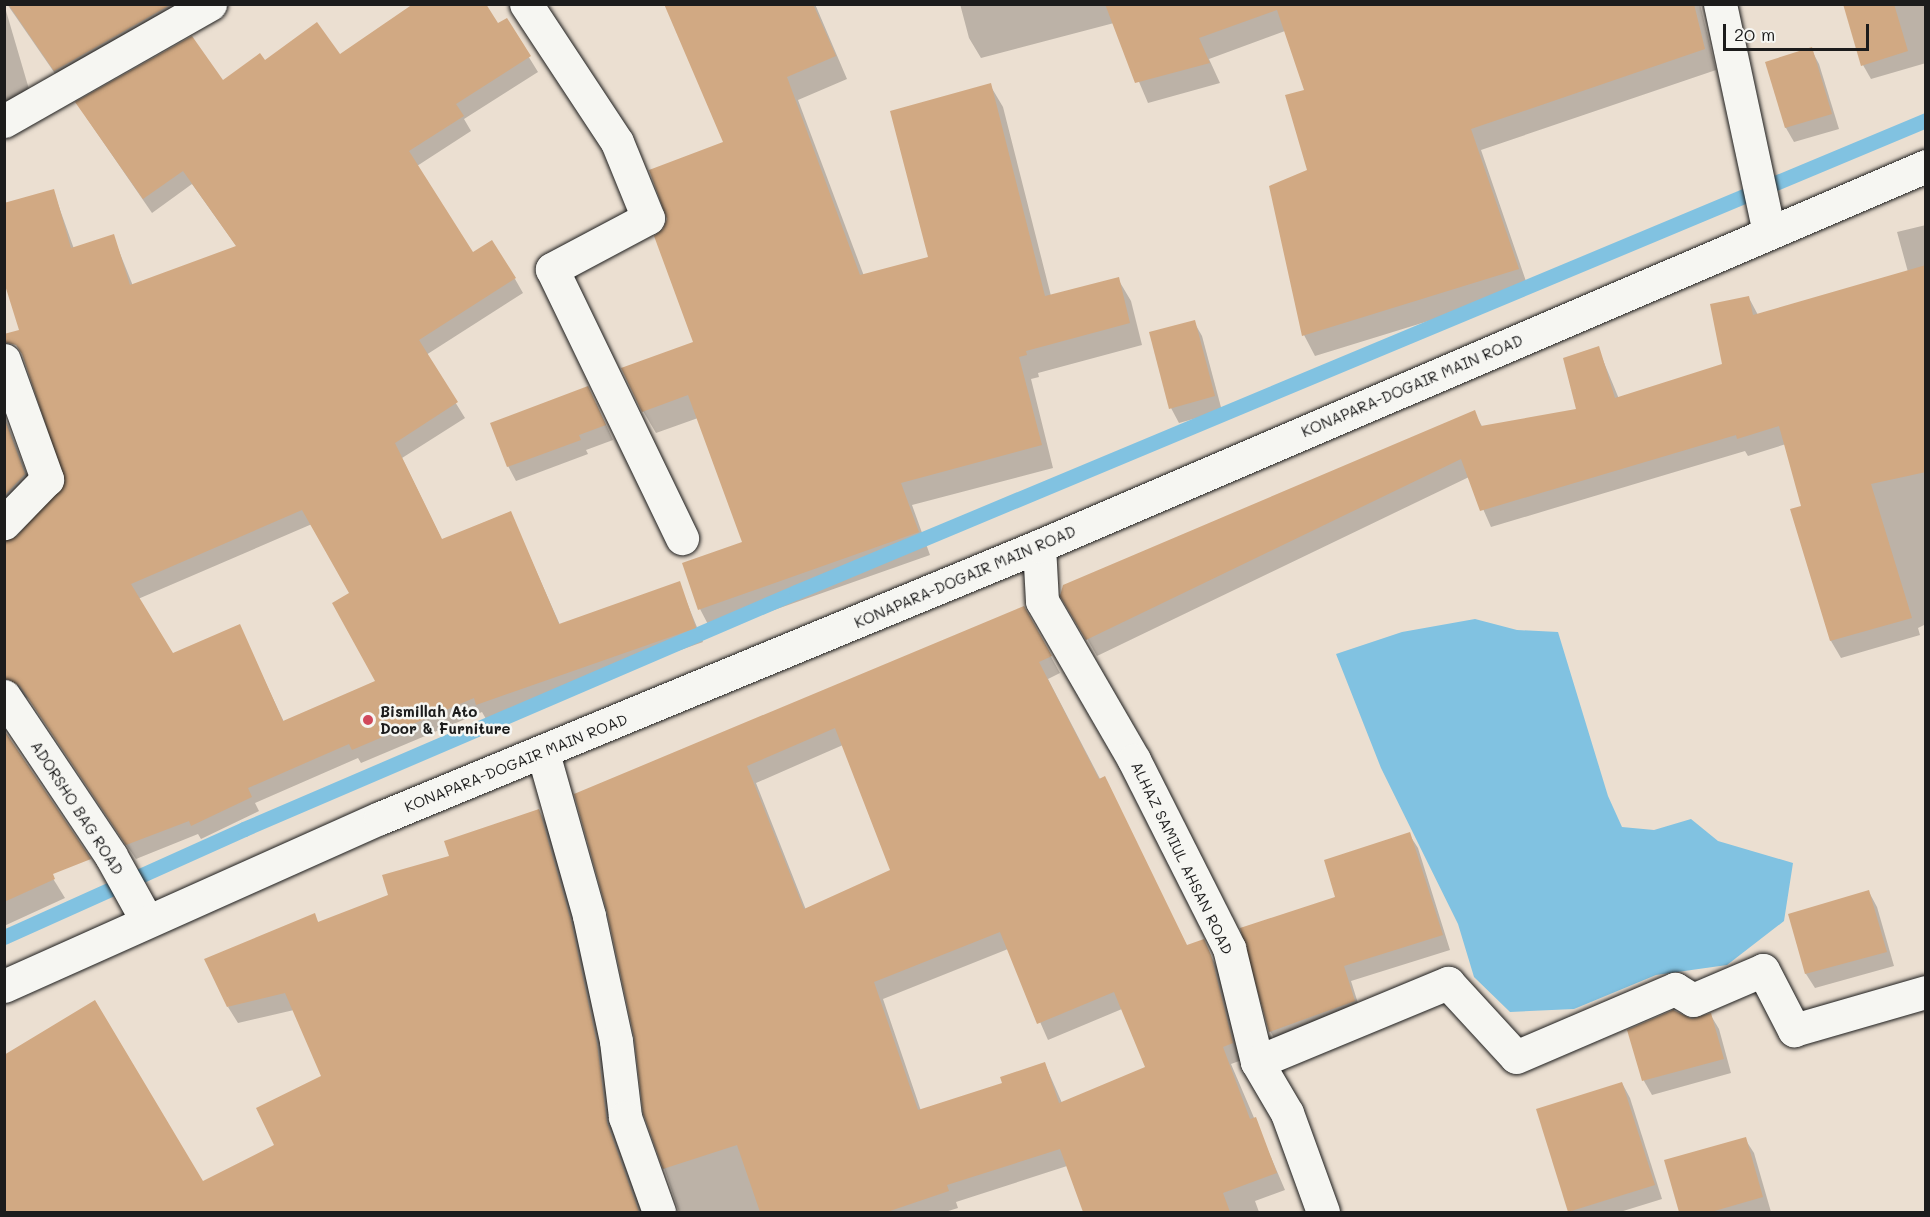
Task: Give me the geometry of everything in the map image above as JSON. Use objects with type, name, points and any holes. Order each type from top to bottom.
[{"type":"street","points":[[4,121],[210,4]]},
{"type":"street","points":[[526,4],[618,142],[648,218],[552,269],[682,538]]},
{"type":"street","points":[[1720,4],[1769,232]]},
{"type":"street","name":"KONAPARA-DOGAIR MAIN ROAD","points":[[4,986],[142,910],[543,753],[1039,546],[1926,166]]},
{"type":"street","points":[[4,360],[47,479],[4,523]]},
{"type":"street","name":"ALHAZ SAMIUL AHSAN ROAD","points":[[1039,546],[1042,601],[1134,760],[1229,948],[1257,1062],[1287,1113],[1323,1212]]},
{"type":"street","name":"ADORSHO BAG ROAD","points":[[4,696],[111,856],[142,910]]},
{"type":"street","points":[[543,753],[589,916],[616,1041],[625,1117],[659,1212]]},
{"type":"street","points":[[1257,1062],[1448,983],[1516,1057],[1674,990],[1693,1000],[1764,970],[1794,1030],[1926,992]]},
{"type":"water","points":[[1475,619],[1517,630],[1558,632],[1608,796],[1622,827],[1654,830],[1691,819],[1718,841],[1793,863],[1784,921],[1727,965],[1656,975],[1574,1009],[1510,1012],[1474,977],[1458,924],[1381,768],[1336,654],[1402,632]]},
{"type":"building","points":[[8,4],[170,4],[170,5],[54,71]]},
{"type":"building","points":[[413,4],[486,4],[498,23],[507,18],[531,56],[456,104],[464,116],[409,151],[473,252],[492,240],[516,278],[419,340],[458,402],[395,443],[442,539],[511,511],[559,624],[680,581],[696,628],[476,705],[474,698],[352,750],[349,744],[248,788],[252,797],[191,826],[189,821],[126,845],[20,686],[4,678],[4,541],[17,536],[65,482],[22,354],[16,345],[4,342],[4,334],[19,330],[4,282],[4,203],[54,189],[71,248],[114,234],[130,285],[236,246],[183,171],[143,199],[75,102],[192,36],[223,80],[260,53],[265,60],[317,22],[340,54]],"holes":[[[302,510],[349,593],[332,603],[375,681],[283,721],[240,624],[173,653],[131,584]]]},
{"type":"building","points":[[664,4],[813,4],[836,56],[787,77],[860,275],[928,257],[890,111],[991,83],[1045,296],[1119,277],[1130,323],[1026,351],[1027,355],[1019,357],[1042,445],[901,483],[919,532],[698,610],[682,563],[742,542],[688,395],[642,412],[621,368],[693,342],[654,236],[663,229],[667,219],[649,170],[723,142]]},
{"type":"building","points":[[1105,4],[1694,4],[1705,49],[1471,129],[1519,269],[1302,336],[1269,186],[1307,170],[1285,95],[1304,90],[1277,10],[1199,38],[1210,63],[1135,83]]},
{"type":"building","points":[[1843,4],[1894,4],[1908,51],[1861,66]]},
{"type":"building","points":[[1812,47],[1832,114],[1785,128],[1765,62]]},
{"type":"building","points":[[1926,265],[1926,472],[1871,484],[1912,618],[1830,641],[1790,509],[1801,506],[1779,426],[1737,439],[1736,435],[1480,511],[1461,459],[1086,640],[1060,596],[1063,585],[1475,410],[1481,426],[1576,409],[1563,358],[1599,346],[1615,398],[1722,364],[1710,304],[1749,296],[1753,315]]},
{"type":"building","points":[[1195,320],[1215,396],[1169,409],[1149,332]]},
{"type":"building","points":[[588,386],[606,425],[579,435],[581,440],[507,467],[490,423]]},
{"type":"building","points":[[4,417],[25,474],[4,496]]},
{"type":"building","points":[[1024,606],[1052,656],[1039,662],[1099,779],[1105,776],[1187,945],[1204,939],[1211,955],[1233,1043],[1223,1047],[1250,1119],[1256,1117],[1277,1173],[1223,1193],[1230,1212],[1083,1212],[1060,1149],[947,1185],[949,1191],[887,1212],[760,1212],[737,1145],[663,1169],[643,1113],[634,1037],[607,912],[574,794]],"holes":[[[835,728],[890,870],[804,909],[747,766]],[[1000,932],[1037,1024],[1114,992],[1145,1067],[1059,1103],[1045,1062],[1000,1077],[1002,1083],[918,1110],[874,982]]]},
{"type":"building","points":[[4,730],[91,859],[53,874],[55,879],[4,902]]},
{"type":"building","points":[[539,809],[571,921],[597,1044],[607,1123],[639,1212],[4,1212],[4,1055],[95,1000],[203,1181],[274,1145],[256,1108],[321,1076],[285,993],[227,1007],[204,959],[315,913],[318,922],[388,895],[382,875],[449,856],[444,841]]},
{"type":"building","points":[[1410,832],[1443,935],[1344,966],[1355,1001],[1269,1032],[1240,928],[1335,897],[1324,860]]},
{"type":"building","points":[[1869,890],[1887,952],[1805,974],[1788,914]]},
{"type":"building","points":[[1673,1010],[1692,1019],[1711,1013],[1724,1059],[1642,1081],[1627,1030]]},
{"type":"building","points":[[1622,1082],[1655,1185],[1568,1212],[1536,1109]]},
{"type":"building","points":[[1746,1137],[1763,1197],[1711,1212],[1679,1212],[1664,1160]]},
{"type":"waterway","points":[[4,937],[244,829],[796,592],[1926,120]]},
{"type":"place","name":"Bismillah Ato Door & Furniture","points":[[368,720]]}]
